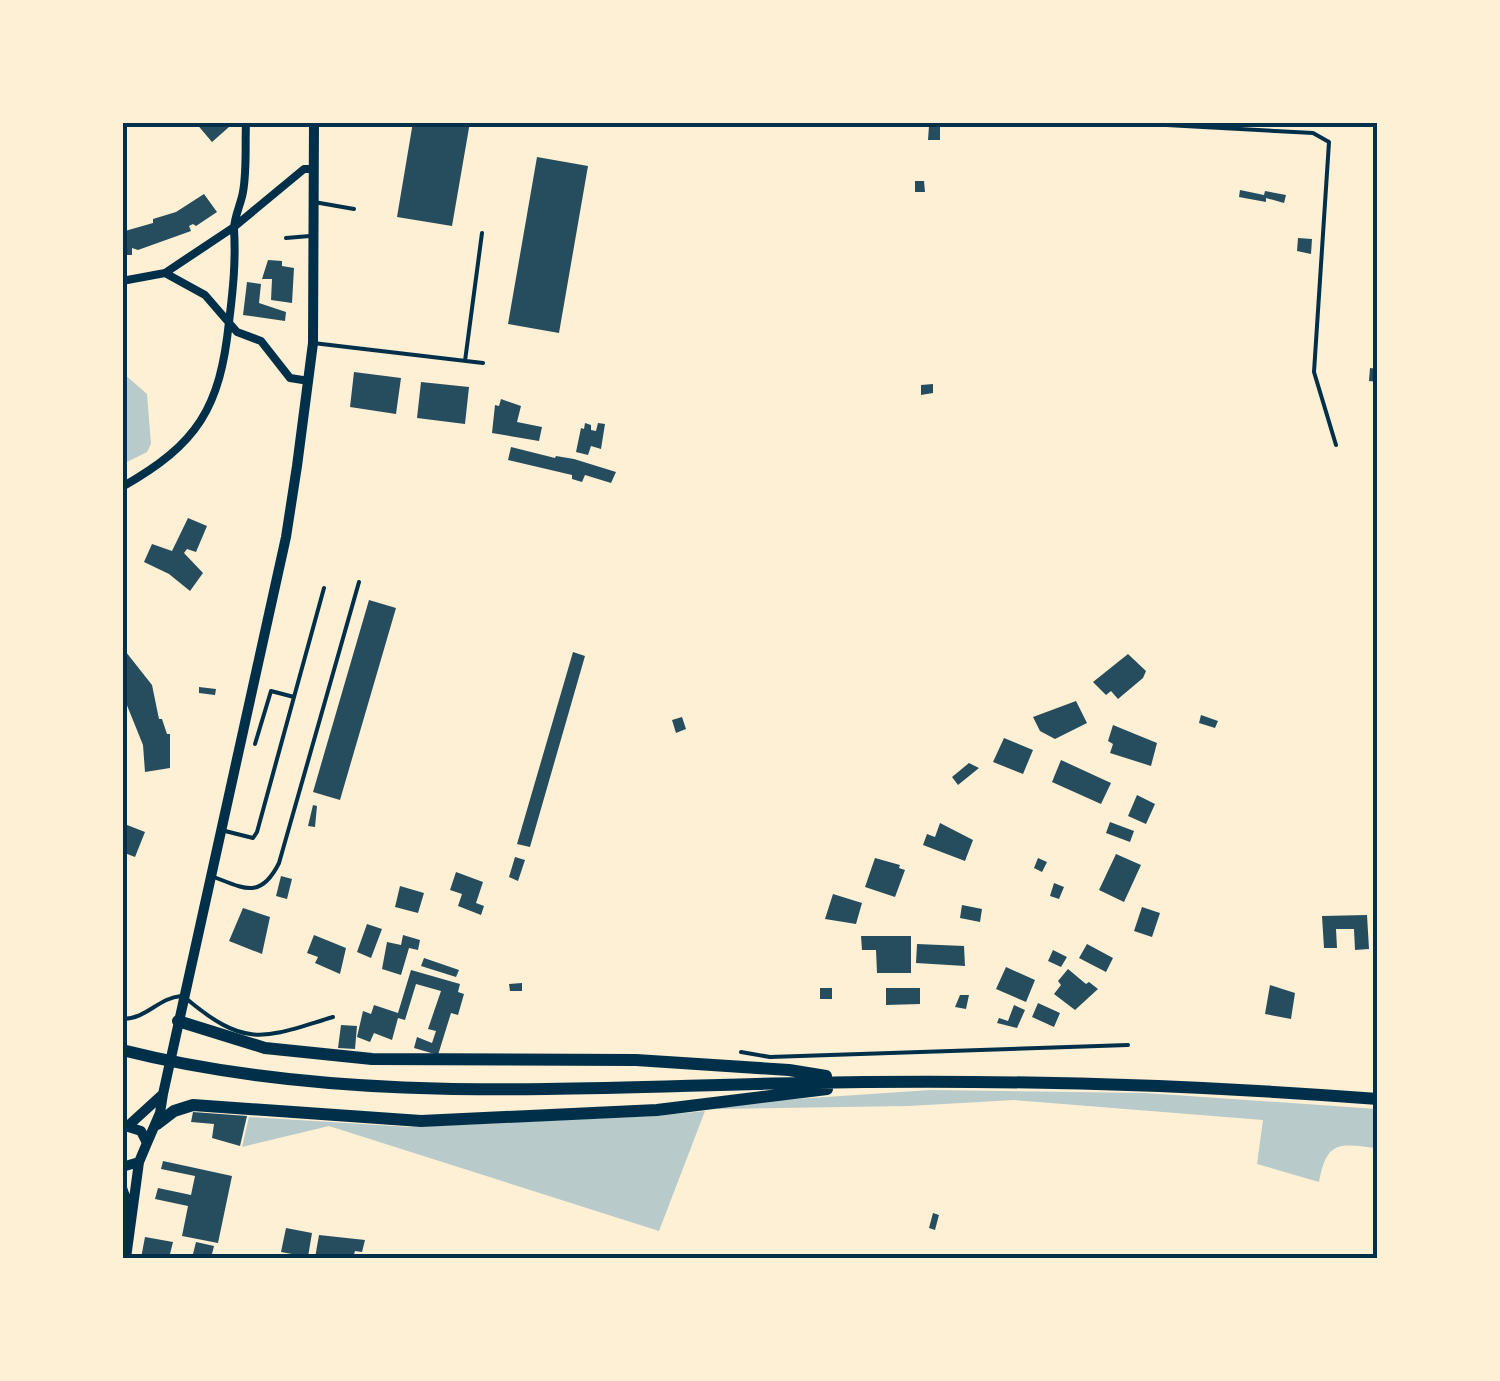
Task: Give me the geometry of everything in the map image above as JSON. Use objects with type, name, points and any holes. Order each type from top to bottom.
[{"type":"highway","points":[[178,1021],[265,1048],[372,1060],[660,1061],[789,1070],[853,1082]]},
{"type":"highway","points":[[122,1050],[246,1074],[410,1090],[1109,1082],[1378,1099]]},
{"type":"highway","points":[[156,1124],[174,1111],[194,1105],[421,1121],[658,1110],[868,1082]]},
{"type":"street","points":[[122,487],[173,454],[215,397],[226,358],[237,258],[234,226],[243,191],[246,122]]},
{"type":"street","points":[[126,1258],[139,1162],[164,1102],[209,875],[286,537],[313,343],[314,122]]},
{"type":"street","points":[[122,281],[165,273],[234,226],[304,169],[314,169]]},
{"type":"street","points":[[165,273],[196,288],[237,332],[270,349],[290,378],[309,381]]},
{"type":"street","points":[[147,1144],[141,1131],[126,1125],[164,1088]]},
{"type":"street","points":[[122,1167],[139,1162]]},
{"type":"street","points":[[122,1188],[131,1211]]},
{"type":"lane","points":[[1111,122],[1313,133],[1329,142],[1314,372],[1336,445]]},
{"type":"lane","points":[[314,202],[354,210]]},
{"type":"lane","points":[[466,361],[482,233]]},
{"type":"lane","points":[[286,238],[314,236]]},
{"type":"lane","points":[[313,343],[483,363]]},
{"type":"lane","points":[[209,875],[246,889],[261,887],[272,878],[358,582]]},
{"type":"lane","points":[[220,829],[247,838],[253,838],[256,832],[324,588]]},
{"type":"lane","points":[[255,744],[271,691],[294,698]]},
{"type":"lane","points":[[122,1020],[137,1019],[171,997],[183,996],[221,1023],[256,1037],[268,1037],[333,1017]]},
{"type":"lane","points":[[741,1052],[770,1057],[1128,1045]]},
{"type":"shaded area","points":[[123,373],[147,394],[151,444],[147,452],[123,464]]},
{"type":"shaded area","points":[[931,1090],[1145,1093],[1377,1109],[1377,1148],[1337,1147],[1326,1158],[1319,1182],[1257,1164],[1263,1120],[1014,1100],[718,1109],[721,1104]]},
{"type":"shaded area","points":[[705,1111],[659,1231],[329,1126],[242,1147],[249,1117],[410,1127]]},
{"type":"building","points":[[195,122],[225,122],[229,127],[212,142]]},
{"type":"building","points":[[413,122],[470,122],[452,226],[397,217]]},
{"type":"building","points":[[929,126],[940,126],[940,140],[928,140]]},
{"type":"building","points":[[537,157],[588,166],[559,333],[508,324]]},
{"type":"building","points":[[915,181],[924,181],[925,192],[915,192]]},
{"type":"building","points":[[1240,190],[1286,195],[1284,203],[1266,198],[1266,202],[1239,197]]},
{"type":"building","points":[[204,194],[217,212],[196,226],[189,226],[191,231],[138,250],[132,248],[132,255],[122,255],[125,231],[153,223],[153,219],[176,212]]},
{"type":"building","points":[[1298,238],[1312,239],[1311,254],[1297,251]]},
{"type":"building","points":[[268,260],[282,261],[282,266],[294,268],[292,303],[271,300],[272,279],[262,279]]},
{"type":"building","points":[[247,282],[261,284],[259,303],[286,312],[285,321],[243,315]]},
{"type":"building","points":[[1370,368],[1378,369],[1378,382],[1369,381]]},
{"type":"building","points":[[354,372],[401,378],[396,414],[350,407]]},
{"type":"building","points":[[421,382],[469,387],[465,424],[417,418]]},
{"type":"building","points":[[933,384],[933,393],[921,395],[921,385]]},
{"type":"building","points":[[501,399],[521,406],[517,422],[542,427],[539,441],[492,433],[495,405],[499,406]]},
{"type":"building","points":[[585,423],[596,431],[598,423],[605,424],[601,449],[591,446],[588,455],[576,452]]},
{"type":"building","points":[[511,447],[616,472],[611,483],[585,475],[582,482],[572,479],[572,475],[508,460]]},
{"type":"building","points":[[188,518],[207,526],[196,552],[187,549],[184,553],[203,573],[190,591],[169,574],[144,562],[152,544],[172,551]]},
{"type":"building","points":[[369,600],[396,608],[340,800],[313,792]]},
{"type":"building","points":[[122,647],[152,685],[159,719],[170,734],[170,768],[145,772],[143,745],[122,693]]},
{"type":"building","points":[[573,652],[585,656],[530,847],[517,844]]},
{"type":"building","points":[[1128,654],[1146,671],[1143,678],[1118,699],[1111,691],[1106,695],[1093,682]]},
{"type":"building","points":[[199,687],[216,689],[215,695],[199,693]]},
{"type":"building","points":[[1076,701],[1087,723],[1055,739],[1040,731],[1033,717]]},
{"type":"building","points":[[1201,715],[1218,721],[1215,728],[1199,723]]},
{"type":"building","points":[[682,717],[686,729],[676,733],[672,720]]},
{"type":"building","points":[[1113,725],[1157,743],[1151,766],[1110,753],[1113,744],[1108,741]]},
{"type":"building","points":[[1004,738],[1033,750],[1023,774],[993,762]]},
{"type":"building","points":[[1061,760],[1111,783],[1101,804],[1052,782]]},
{"type":"building","points":[[969,763],[979,768],[958,785],[952,777]]},
{"type":"building","points":[[1137,795],[1155,804],[1146,824],[1128,816]]},
{"type":"building","points":[[313,805],[317,806],[315,827],[308,826]]},
{"type":"building","points":[[1110,822],[1134,831],[1130,842],[1106,833]]},
{"type":"building","points":[[122,823],[145,832],[135,857],[122,852]]},
{"type":"building","points":[[940,823],[973,840],[965,861],[923,845],[927,834],[935,837]]},
{"type":"building","points":[[1116,854],[1141,865],[1124,902],[1099,890]]},
{"type":"building","points":[[515,857],[525,860],[518,881],[509,877]]},
{"type":"building","points":[[875,858],[905,870],[895,897],[865,887]]},
{"type":"building","points":[[1038,858],[1047,862],[1042,872],[1034,868]]},
{"type":"building","points":[[456,872],[483,882],[476,903],[484,906],[481,915],[458,906],[462,894],[450,890]]},
{"type":"building","points":[[281,876],[292,879],[287,899],[276,896]]},
{"type":"building","points":[[1054,883],[1064,887],[1059,899],[1050,896]]},
{"type":"building","points":[[400,886],[424,893],[418,913],[395,907]]},
{"type":"building","points":[[833,894],[862,903],[856,924],[825,919]]},
{"type":"building","points":[[962,905],[982,909],[980,922],[960,918]]},
{"type":"building","points":[[1142,907],[1160,913],[1152,937],[1134,931]]},
{"type":"building","points":[[243,908],[270,917],[262,954],[229,941]]},
{"type":"building","points":[[1367,915],[1369,949],[1355,950],[1354,929],[1336,929],[1337,948],[1324,948],[1322,916]]},
{"type":"building","points":[[367,924],[382,929],[371,958],[357,952]]},
{"type":"building","points":[[314,935],[346,948],[340,974],[315,963],[318,957],[307,953]]},
{"type":"building","points":[[403,935],[420,940],[418,950],[409,948],[401,975],[382,969],[387,942],[401,945]]},
{"type":"building","points":[[861,936],[911,936],[911,973],[877,973],[876,950],[862,950]]},
{"type":"building","points":[[917,944],[964,946],[965,966],[916,963]]},
{"type":"building","points":[[1087,944],[1113,958],[1106,972],[1079,958]]},
{"type":"building","points":[[1053,950],[1067,957],[1061,967],[1048,961]]},
{"type":"building","points":[[424,958],[459,970],[456,977],[421,966]]},
{"type":"building","points":[[1006,967],[1035,980],[1026,1002],[996,989]]},
{"type":"building","points":[[1068,969],[1098,989],[1075,1010],[1054,994]]},
{"type":"building","points":[[411,970],[460,984],[458,992],[464,994],[458,1015],[451,1013],[438,1055],[414,1048],[417,1037],[432,1043],[436,1031],[428,1029],[441,991],[416,984],[405,1020],[398,1018],[392,1040],[374,1033],[370,1042],[357,1037],[363,1011],[371,1014],[374,1005],[398,1013]]},
{"type":"building","points":[[522,983],[522,991],[510,991],[509,984]]},
{"type":"building","points":[[1270,985],[1295,993],[1291,1019],[1265,1014]]},
{"type":"building","points":[[820,988],[832,988],[832,999],[820,999]]},
{"type":"building","points":[[886,988],[920,988],[920,1004],[886,1005]]},
{"type":"building","points":[[960,995],[969,995],[966,1009],[955,1007]]},
{"type":"building","points":[[1038,1003],[1060,1013],[1054,1027],[1032,1017]]},
{"type":"building","points":[[1014,1005],[1025,1010],[1017,1028],[997,1023],[999,1018],[1008,1021]]},
{"type":"building","points":[[341,1025],[357,1026],[355,1049],[338,1048]]},
{"type":"building","points":[[193,1112],[247,1116],[240,1146],[212,1138],[214,1124],[191,1122]]},
{"type":"building","points":[[163,1161],[232,1176],[218,1243],[182,1236],[188,1206],[155,1199],[158,1188],[191,1195],[195,1176],[161,1169]]},
{"type":"building","points":[[933,1213],[939,1215],[935,1230],[929,1228]]},
{"type":"building","points":[[286,1228],[312,1233],[308,1257],[281,1252]]},
{"type":"building","points":[[319,1235],[365,1240],[362,1252],[355,1251],[353,1258],[315,1258]]},
{"type":"building","points":[[145,1237],[173,1242],[169,1258],[141,1258]]},
{"type":"building","points":[[196,1242],[214,1246],[211,1258],[192,1258]]}]
